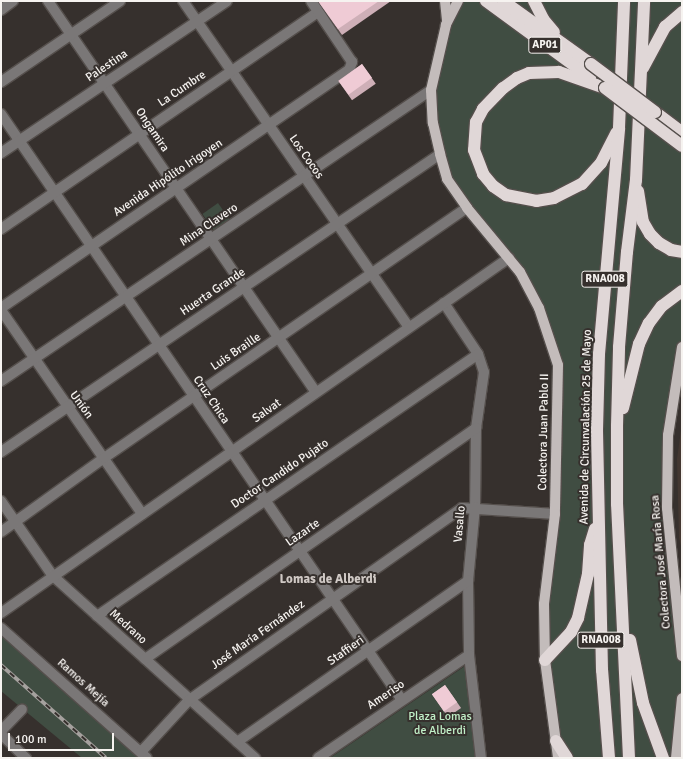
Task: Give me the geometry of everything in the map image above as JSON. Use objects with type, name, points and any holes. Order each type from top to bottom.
[{"type":"highway","name":"AP01","points":[[486,1],[682,146]]},
{"type":"highway","name":"AP01","points":[[503,1],[567,46],[682,132]]},
{"type":"highway","points":[[534,1],[543,18],[567,46]]},
{"type":"highway","name":"RNA008","points":[[629,758],[617,504],[617,426],[625,268],[636,180],[644,1]]},
{"type":"highway","name":"Avenida de Circunvalación 25 de Mayo","points":[[609,758],[602,670],[598,522],[599,354],[619,128],[623,4]]},
{"type":"highway","points":[[641,72],[665,27],[682,12]]},
{"type":"highway","points":[[605,88],[559,72],[529,73],[517,78],[492,98],[476,122],[474,137],[478,162],[493,186],[506,195],[536,201],[554,198],[570,192],[593,173],[619,128]]},
{"type":"highway","points":[[655,112],[682,120]]},
{"type":"highway","points":[[636,180],[643,222],[650,234],[659,244],[671,250],[682,252]]},
{"type":"highway","points":[[617,426],[639,344],[649,323],[662,306],[682,291]]},
{"type":"highway","points":[[545,660],[571,632],[578,618],[588,574],[590,545],[598,522]]},
{"type":"highway","points":[[622,602],[643,703],[663,758]]},
{"type":"highway","points":[[556,742],[567,758]]},
{"type":"main road","points":[[445,1],[446,25]]},
{"type":"main road","name":"Colectora Juan Pablo II","points":[[458,1],[446,25],[431,90],[433,124],[440,154],[447,179],[467,208],[509,258],[539,308],[558,365],[555,514],[544,604],[545,660],[558,758]]},
{"type":"main road","name":"Colectora José María Rosa","points":[[682,347],[668,435],[666,508],[682,656]]},
{"type":"main road","points":[[676,758],[682,698]]},
{"type":"street","points":[[1,10],[13,1]]},
{"type":"street","name":"Ongamira","points":[[48,1],[316,392]]},
{"type":"street","points":[[1,82],[120,1]]},
{"type":"street","name":"Los Cocos","points":[[183,1],[409,327]]},
{"type":"street","name":"Palestina","points":[[1,153],[227,1]]},
{"type":"street","points":[[311,1],[318,12]]},
{"type":"street","name":"Avenida Hipólito Irigoyen","points":[[1,309],[90,245],[349,70],[352,62],[318,12]]},
{"type":"street","name":"La Cumbre","points":[[1,229],[318,12]]},
{"type":"street","name":"Mina Clavero","points":[[1,381],[431,90]]},
{"type":"street","name":"Cruz Chica","points":[[1,114],[193,397],[402,700]]},
{"type":"street","name":"Huerta Grande","points":[[1,452],[440,154]]},
{"type":"street","name":"Luis Braille","points":[[1,532],[104,458],[280,339],[467,208]]},
{"type":"street","name":"Salvat","points":[[1,612],[509,258]]},
{"type":"street","name":"Vasallo","points":[[444,303],[478,354],[484,372],[476,428],[475,507],[468,581],[469,655],[481,758]]},
{"type":"street","name":"Unión","points":[[1,309],[67,408],[104,458],[142,514]]},
{"type":"street","name":"Doctor Candido Pujato","points":[[97,616],[478,354]]},
{"type":"street","name":"Lazarte","points":[[145,660],[476,428]]},
{"type":"street","name":"Medrano","points":[[1,500],[53,576],[255,758]]},
{"type":"street","name":"José María Fernández","points":[[144,755],[189,700],[462,508],[475,507],[555,514]]},
{"type":"street","name":"Staffieri","points":[[237,742],[468,581]]},
{"type":"street","name":"Ramos Mejía","points":[[1,628],[144,755]]},
{"type":"street","name":"Ameriso","points":[[318,758],[469,655]]},
{"type":"street","points":[[1,731],[22,709]]},
{"type":"street","points":[[1,734],[26,758]]},
{"type":"shaded area","points":[[682,423],[682,550],[679,538],[677,459]]},
{"type":"green space","points":[[458,1],[682,1],[682,347],[677,370],[667,508],[682,656],[682,698],[676,758],[558,758],[544,604],[555,514],[558,365],[520,272],[467,208],[440,154],[431,90]]},
{"type":"green space","points":[[218,203],[230,220],[214,231],[202,214]]},
{"type":"green space","points":[[1,628],[147,758],[82,758],[1,691]]},
{"type":"green space","name":"Plaza Lomas de Alberdi","points":[[465,666],[468,669],[477,758],[330,758]]},
{"type":"building","points":[[318,1],[379,1],[338,29]]},
{"type":"building","points":[[362,64],[372,78],[349,95],[339,81]]},
{"type":"building","points":[[445,685],[457,702],[444,711],[432,694]]},
{"type":"railway","points":[[1,665],[106,758]]},
{"type":"district","name":"Lomas de Alberdi","points":[[328,579]]}]
